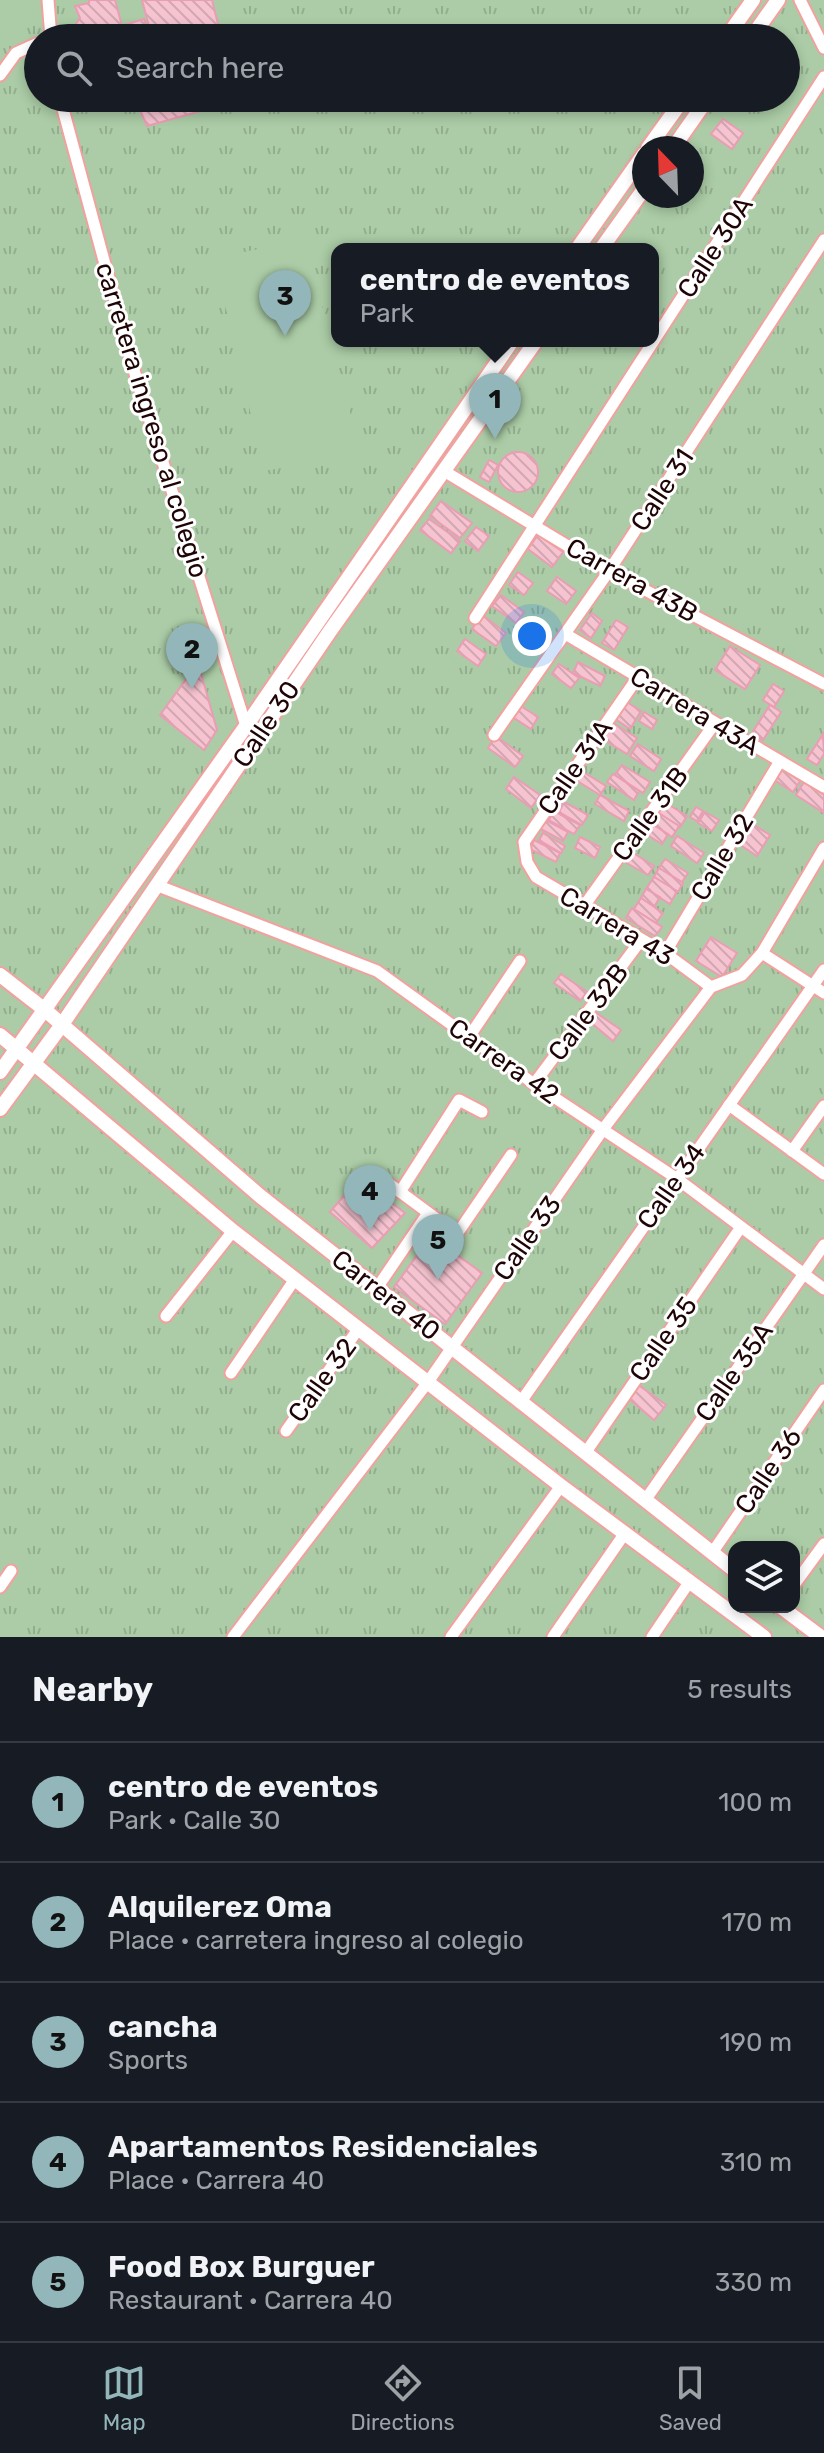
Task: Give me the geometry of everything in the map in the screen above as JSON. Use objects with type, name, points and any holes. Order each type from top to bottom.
[{"type":"main road","points":[[736,24],[753,0]]},
{"type":"main road","points":[[761,24],[778,0]]},
{"type":"main road","points":[[657,136],[674,112]]},
{"type":"main road","points":[[681,136],[698,112]]},
{"type":"main road","points":[[581,243],[632,171]]},
{"type":"main road","points":[[605,243],[632,206]]},
{"type":"main road","name":"Calle 30","points":[[0,1109],[61,1026],[156,885],[252,730],[508,347]]},
{"type":"main road","name":"Calle 30","points":[[0,1072],[444,471],[532,347]]},
{"type":"main road","name":"Carrera 40","points":[[0,975],[45,1010],[260,1196],[728,1565]]},
{"type":"main road","points":[[0,1035],[233,1231],[755,1634]]},
{"type":"main road","points":[[789,1613],[821,1637]]},
{"type":"street","points":[[48,0],[50,24]]},
{"type":"street","points":[[800,0],[824,48]]},
{"type":"street","points":[[0,75],[16,53],[24,49]]},
{"type":"street","name":"Calle 30A","points":[[659,335],[824,77]]},
{"type":"street","name":"carretera ingreso al colegio","points":[[64,112],[132,364],[252,730]]},
{"type":"street","name":"Calle 31","points":[[494,735],[567,635],[824,240]]},
{"type":"street","name":"Calle 30A","points":[[475,618],[651,347]]},
{"type":"street","name":"Carrera 43B","points":[[444,471],[609,571],[824,684]]},
{"type":"street","name":"Carrera 43A","points":[[567,635],[824,787]]},
{"type":"street","name":"Calle 31A","points":[[527,862],[524,842],[638,677]]},
{"type":"street","name":"Calle 31B","points":[[584,906],[715,723]]},
{"type":"street","name":"Calle 32","points":[[665,953],[780,761]]},
{"type":"street","name":"Calle 33","points":[[233,1637],[428,1382],[604,1128],[711,987],[742,975],[762,953],[824,848]]},
{"type":"street","name":"Carrera 43","points":[[527,862],[536,877],[665,953],[711,987]]},
{"type":"street","name":"Carrera 42","points":[[156,885],[377,971],[534,1084],[676,1178],[824,1289]]},
{"type":"street","name":"Calle 32B","points":[[534,1084],[641,940]]},
{"type":"street","points":[[762,953],[819,989]]},
{"type":"street","points":[[469,1037],[520,961]]},
{"type":"street","name":"Calle 34","points":[[520,1403],[676,1178],[819,989],[824,970]]},
{"type":"street","points":[[400,1192],[459,1100],[482,1112]]},
{"type":"street","points":[[729,1105],[824,1174]]},
{"type":"street","points":[[792,1151],[824,1106]]},
{"type":"street","points":[[376,1174],[457,1234],[511,1155]]},
{"type":"street","points":[[377,1288],[428,1213]]},
{"type":"street","name":"Calle 35","points":[[586,1452],[741,1227]]},
{"type":"street","points":[[166,1316],[233,1231]]},
{"type":"street","name":"Calle 35A","points":[[646,1499],[824,1245]]},
{"type":"street","points":[[231,1373],[295,1279]]},
{"type":"street","name":"Calle 32","points":[[286,1431],[359,1328]]},
{"type":"street","name":"Calle 36","points":[[712,1553],[824,1390]]},
{"type":"street","points":[[451,1637],[561,1486]]},
{"type":"street","points":[[553,1637],[625,1533]]},
{"type":"street","points":[[800,1577],[824,1544]]},
{"type":"street","points":[[0,1587],[11,1571]]},
{"type":"street","points":[[652,1637],[690,1581]]},
{"type":"green space","points":[[0,0],[824,0],[824,1637],[0,1637]]},
{"type":"green space","points":[[0,0],[25,0],[0,36]]},
{"type":"green space","points":[[304,236],[361,454],[264,471],[227,313],[211,259]]},
{"type":"building","points":[[89,0],[115,0],[121,24],[76,24],[80,18],[75,6],[89,3]]},
{"type":"building","points":[[142,0],[212,0],[218,24],[148,24]]},
{"type":"building","points":[[144,19],[146,24],[127,24]]},
{"type":"building","points":[[141,112],[197,112],[147,126]]},
{"type":"building","points":[[723,119],[743,133],[732,149],[711,134]]},
{"type":"building","points":[[518,452],[532,458],[538,472],[532,486],[518,492],[504,486],[498,472],[504,458]]},
{"type":"building","points":[[489,460],[498,465],[489,482],[480,477]]},
{"type":"building","points":[[441,501],[472,523],[460,538],[430,516]]},
{"type":"building","points":[[429,519],[460,541],[451,553],[420,530]]},
{"type":"building","points":[[476,527],[489,536],[478,551],[465,541]]},
{"type":"building","points":[[538,535],[563,552],[552,567],[528,549]]},
{"type":"building","points":[[518,572],[533,583],[524,595],[509,585]]},
{"type":"building","points":[[557,577],[576,591],[566,604],[547,591]]},
{"type":"building","points":[[501,595],[524,612],[516,623],[492,606]]},
{"type":"building","points":[[592,613],[602,621],[591,638],[580,630]]},
{"type":"building","points":[[482,615],[506,633],[496,646],[472,629]]},
{"type":"building","points":[[616,620],[628,627],[614,650],[602,643]]},
{"type":"building","points":[[465,639],[486,654],[478,666],[457,651]]},
{"type":"building","points":[[730,646],[760,665],[745,689],[715,670]]},
{"type":"building","points":[[578,662],[605,676],[600,686],[573,673]]},
{"type":"building","points":[[198,663],[217,730],[204,750],[160,715]]},
{"type":"building","points":[[559,664],[579,678],[571,688],[552,674]]},
{"type":"building","points":[[773,684],[784,691],[774,707],[763,700]]},
{"type":"building","points":[[625,701],[641,711],[630,729],[614,718]]},
{"type":"building","points":[[519,705],[538,717],[531,729],[511,716]]},
{"type":"building","points":[[770,705],[781,712],[763,740],[752,733]]},
{"type":"building","points":[[644,712],[657,720],[652,729],[639,721]]},
{"type":"building","points":[[613,723],[637,738],[627,754],[603,739]]},
{"type":"building","points":[[823,734],[824,754],[817,765],[807,759]]},
{"type":"building","points":[[496,736],[523,756],[515,767],[488,748]]},
{"type":"building","points":[[638,744],[661,759],[654,771],[630,756]]},
{"type":"building","points":[[622,765],[650,782],[643,793],[615,775]]},
{"type":"building","points":[[780,768],[800,781],[793,792],[773,779]]},
{"type":"building","points":[[580,770],[606,786],[600,795],[574,779]]},
{"type":"building","points":[[613,774],[639,791],[634,800],[607,782]]},
{"type":"building","points":[[514,777],[540,795],[531,808],[506,789]]},
{"type":"building","points":[[804,782],[824,795],[824,813],[796,795]]},
{"type":"building","points":[[600,795],[629,811],[624,821],[595,804]]},
{"type":"building","points":[[661,800],[687,816],[680,827],[654,810]]},
{"type":"building","points":[[564,802],[588,815],[582,825],[559,812]]},
{"type":"building","points":[[696,807],[703,811],[697,821],[690,817]]},
{"type":"building","points":[[654,810],[679,826],[672,837],[647,821]]},
{"type":"building","points":[[554,811],[580,825],[574,834],[549,820]]},
{"type":"building","points":[[705,812],[719,820],[712,831],[698,823]]},
{"type":"building","points":[[544,819],[568,832],[563,841],[539,828]]},
{"type":"building","points":[[647,821],[668,834],[662,844],[641,831]]},
{"type":"building","points":[[749,822],[770,835],[757,856],[736,842]]},
{"type":"building","points":[[543,833],[565,846],[561,853],[539,840]]},
{"type":"building","points":[[677,836],[704,853],[697,863],[671,846]]},
{"type":"building","points":[[580,837],[600,847],[595,858],[575,848]]},
{"type":"building","points":[[534,840],[560,853],[556,862],[530,849]]},
{"type":"building","points":[[630,851],[654,866],[648,875],[623,861]]},
{"type":"building","points":[[665,859],[688,873],[682,882],[659,868]]},
{"type":"building","points":[[659,868],[683,883],[678,892],[654,877]]},
{"type":"building","points":[[654,877],[677,891],[670,904],[646,889]]},
{"type":"building","points":[[646,889],[660,897],[654,907],[641,898]]},
{"type":"building","points":[[641,898],[663,913],[656,923],[634,909]]},
{"type":"building","points":[[632,908],[662,927],[655,936],[626,918]]},
{"type":"building","points":[[711,937],[737,953],[722,977],[696,961]]},
{"type":"building","points":[[561,974],[587,992],[580,1001],[554,983]]},
{"type":"building","points":[[595,1012],[621,1030],[613,1041],[589,1021]]},
{"type":"building","points":[[359,1178],[405,1213],[372,1248],[330,1212]]},
{"type":"building","points":[[431,1236],[482,1273],[445,1324],[394,1287]]},
{"type":"building","points":[[637,1384],[666,1405],[654,1420],[627,1397]]},
{"type":"place","name":"cancha","points":[[285,336]]},
{"type":"place","name":"centro de eventos","points":[[495,439]]},
{"type":"place","name":"Alquilerez Oma","points":[[192,689]]},
{"type":"place","name":"Apartamentos Residenciales","points":[[370,1231]]},
{"type":"place","name":"Food Box Burguer","points":[[438,1280]]}]
